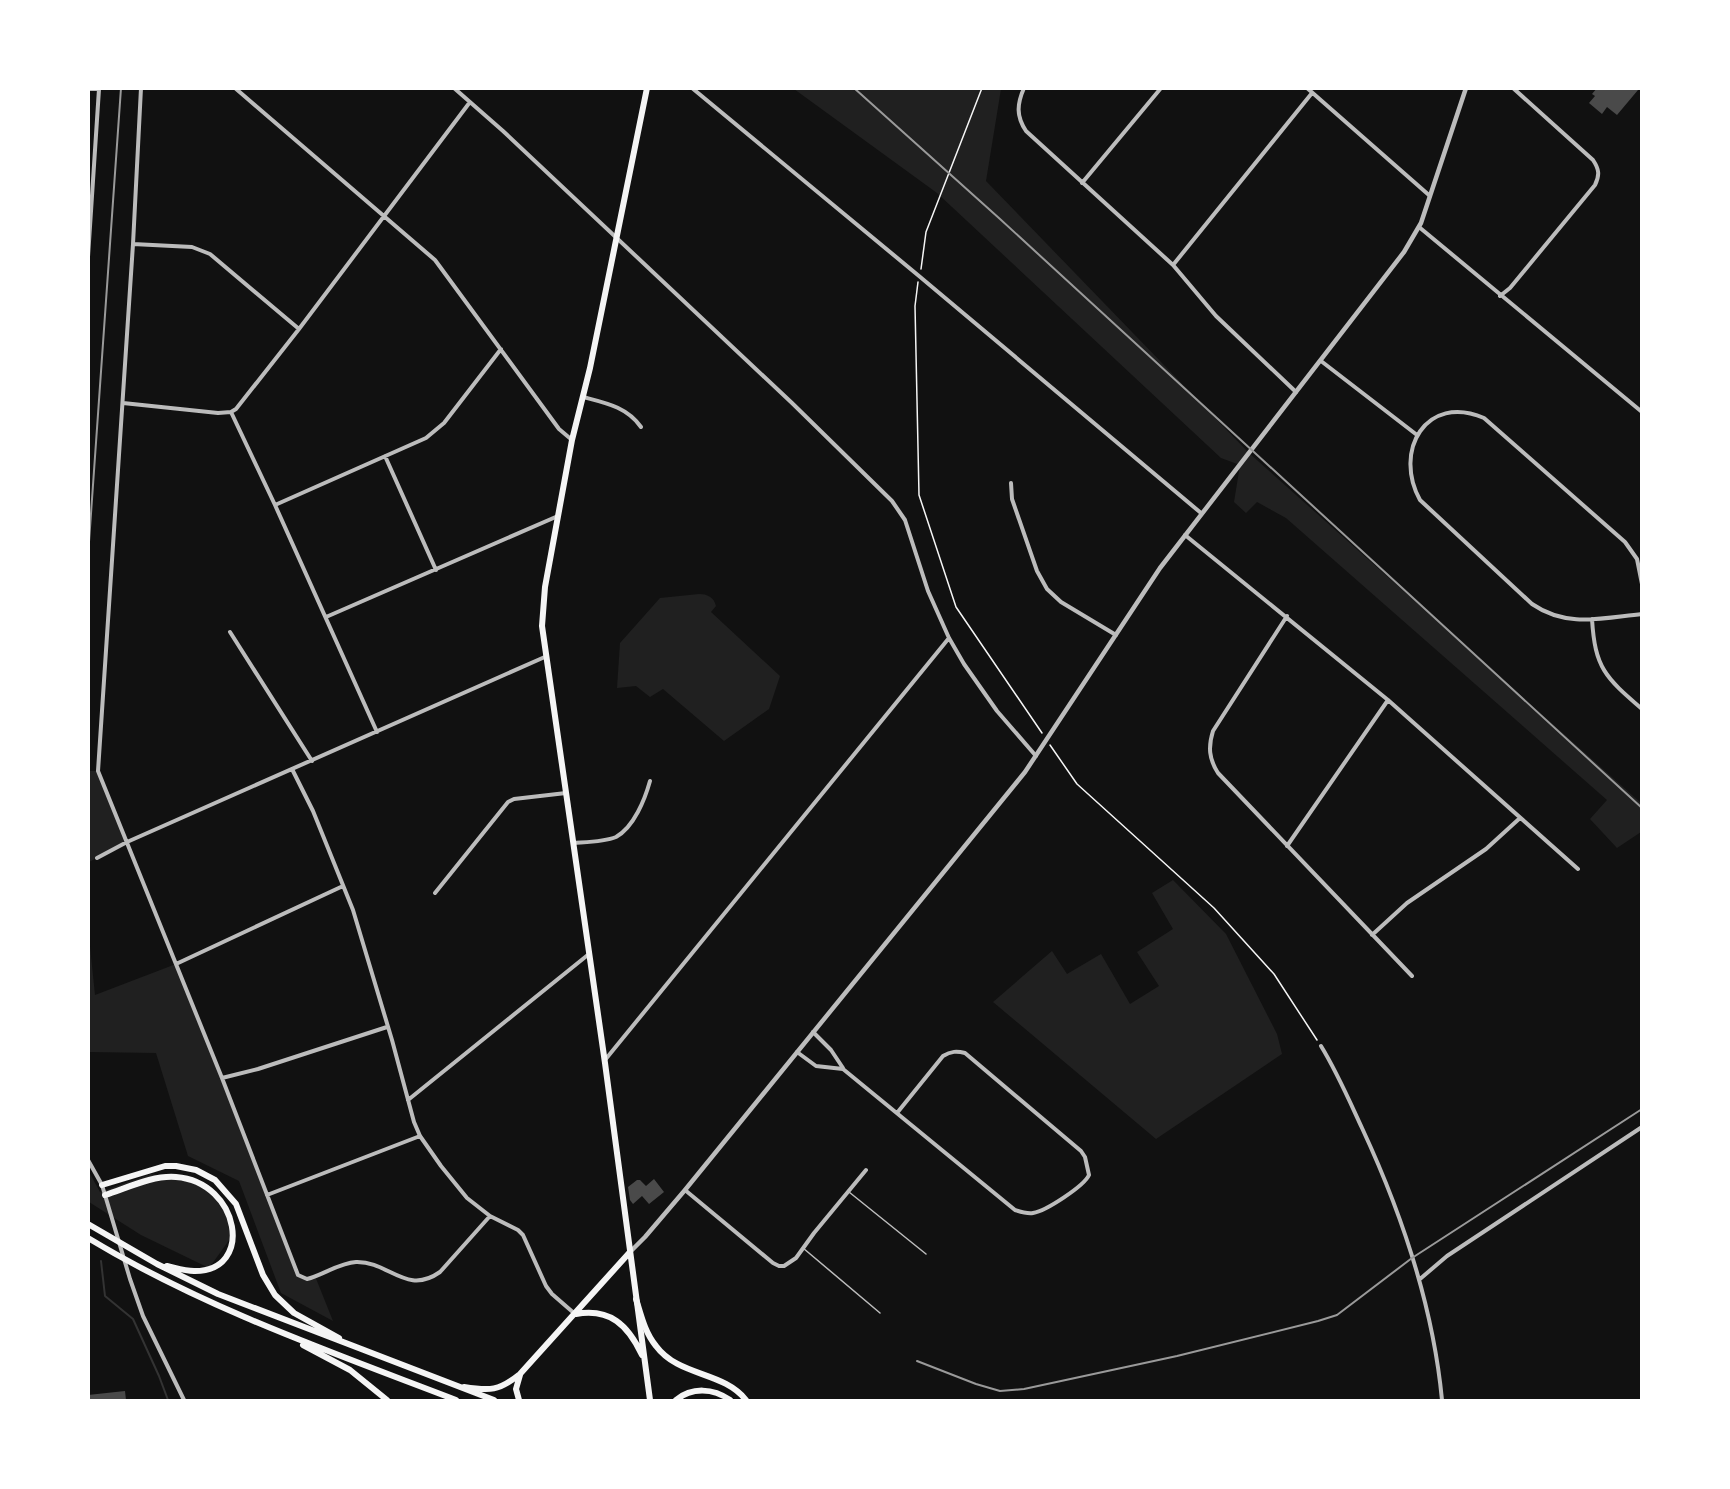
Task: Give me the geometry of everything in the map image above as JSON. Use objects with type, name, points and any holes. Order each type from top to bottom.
[{"type":"main road","points":[[647,88],[617,240],[572,440],[545,587],[542,626],[605,1061],[650,1401]]},
{"type":"main road","points":[[102,1185],[165,1166],[186,1167],[206,1174],[224,1188],[236,1204],[263,1275],[275,1295],[294,1313],[364,1351]]},
{"type":"main road","points":[[105,1195],[156,1179],[175,1177],[201,1184],[223,1203],[231,1218],[233,1236],[226,1255],[219,1263],[201,1271],[157,1264]]},
{"type":"main road","points":[[88,1224],[157,1264],[218,1294],[494,1401]]},
{"type":"main road","points":[[88,1238],[163,1280],[344,1366],[387,1401]]},
{"type":"main road","points":[[452,1384],[479,1389],[495,1389],[511,1382],[575,1315],[630,1252]]},
{"type":"main road","points":[[636,1299],[645,1327],[660,1352],[685,1368],[730,1385],[746,1401]]},
{"type":"main road","points":[[575,1315],[593,1312],[619,1323],[631,1335],[644,1360]]},
{"type":"main road","points":[[267,1328],[456,1401]]},
{"type":"main road","points":[[519,1401],[516,1389],[520,1374]]},
{"type":"main road","points":[[676,1401],[698,1390],[715,1392],[730,1401]]},
{"type":"street","points":[[141,88],[123,403],[98,771],[222,1078],[295,1271],[302,1278],[307,1279],[357,1262],[414,1282],[430,1278],[440,1272],[490,1216]]},
{"type":"street","points":[[235,88],[435,260],[559,429],[572,440]]},
{"type":"street","points":[[454,88],[792,403],[892,501],[905,520],[928,591],[949,638],[997,711],[1036,756]]},
{"type":"street","points":[[692,88],[920,276],[1201,513]]},
{"type":"street","points":[[1024,88],[1018,109],[1026,131],[1173,265],[1216,316],[1296,392]]},
{"type":"street","points":[[1082,183],[1161,88]]},
{"type":"street","points":[[1307,88],[1430,196]]},
{"type":"street","points":[[630,1252],[685,1190],[998,806],[1047,741],[1160,568],[1404,252],[1419,227],[1466,88]]},
{"type":"street","points":[[1500,296],[1510,288],[1595,184],[1599,174],[1598,167],[1593,160],[1513,88]]},
{"type":"street","points":[[88,89],[99,89],[88,257]]},
{"type":"street","points":[[1173,265],[1312,93]]},
{"type":"street","points":[[123,403],[218,413],[231,412],[240,405],[470,102]]},
{"type":"street","points":[[1419,227],[1641,412]]},
{"type":"street","points":[[133,244],[201,249],[210,254],[299,329]]},
{"type":"street","points":[[275,505],[436,432],[501,349]]},
{"type":"street","points":[[1321,361],[1417,435]]},
{"type":"street","points":[[582,397],[612,404],[623,410],[641,427]]},
{"type":"street","points":[[231,412],[377,732]]},
{"type":"street","points":[[1641,584],[1637,559],[1625,542],[1484,418],[1466,412],[1448,413],[1429,422],[1417,435],[1409,469],[1414,490],[1427,509],[1532,604],[1547,613],[1566,619],[1641,614]]},
{"type":"street","points":[[385,456],[436,570]]},
{"type":"street","points":[[1011,483],[1016,510],[1037,571],[1047,589],[1061,602],[1117,636]]},
{"type":"street","points":[[326,617],[558,516]]},
{"type":"street","points":[[1185,535],[1388,700],[1578,869]]},
{"type":"street","points":[[1287,616],[1213,731],[1209,748],[1210,758],[1218,773],[1412,976]]},
{"type":"street","points":[[1592,619],[1594,649],[1603,671],[1614,685],[1641,709]]},
{"type":"street","points":[[230,632],[312,761]]},
{"type":"street","points":[[605,1061],[949,638]]},
{"type":"street","points":[[97,858],[547,656]]},
{"type":"street","points":[[1287,846],[1388,700]]},
{"type":"street","points":[[292,769],[313,811],[353,910],[420,1136],[467,1198],[490,1216],[518,1230],[523,1235],[546,1286],[575,1315]]},
{"type":"street","points":[[573,843],[619,835],[632,820],[646,797],[650,781]]},
{"type":"street","points":[[435,893],[508,802],[514,799],[566,793]]},
{"type":"street","points":[[1372,935],[1407,903],[1486,849],[1520,818]]},
{"type":"street","points":[[176,964],[343,886]]},
{"type":"street","points":[[408,1100],[589,954]]},
{"type":"street","points":[[222,1078],[258,1069],[387,1027]]},
{"type":"street","points":[[813,1032],[831,1050],[843,1069],[1015,1210],[1029,1214],[1039,1212],[1083,1184],[1089,1175],[1081,1150],[965,1053],[953,1051],[944,1056],[897,1113]]},
{"type":"street","points":[[1321,1046],[1341,1081],[1381,1170],[1420,1279],[1436,1354],[1443,1401]]},
{"type":"street","points":[[797,1052],[816,1066],[843,1069]]},
{"type":"street","points":[[1420,1279],[1447,1256],[1641,1127]]},
{"type":"street","points":[[267,1195],[420,1136]]},
{"type":"street","points":[[88,1160],[102,1185],[136,1296],[184,1401]]},
{"type":"street","points":[[685,1190],[778,1266],[790,1264],[866,1170]]},
{"type":"lane","points":[[848,1191],[926,1254]]},
{"type":"lane","points":[[803,1248],[880,1313]]},
{"type":"path","points":[[982,88],[926,232],[915,306],[919,495],[956,607],[1077,784],[1214,908],[1274,974],[1321,1046]]},
{"type":"shaded area","points":[[794,89],[1001,89],[986,181],[1249,453],[1641,803],[1641,832],[1617,848],[1590,819],[1607,800],[1286,518],[1257,502],[1246,513],[1234,502],[1240,465],[1221,458],[937,193]]},
{"type":"shaded area","points":[[699,594],[712,598],[716,606],[711,612],[780,676],[769,709],[724,741],[663,689],[650,697],[636,686],[617,688],[620,643],[660,598]]},
{"type":"shaded area","points":[[89,771],[98,771],[127,842],[89,862]]},
{"type":"shaded area","points":[[1173,880],[1226,934],[1277,1034],[1282,1054],[1156,1139],[993,1002],[1052,951],[1067,974],[1101,954],[1130,1004],[1159,986],[1137,952],[1173,929],[1152,893]]},
{"type":"shaded area","points":[[88,927],[95,995],[176,964],[295,1271],[302,1278],[315,1276],[333,1321],[281,1293],[239,1181],[188,1156],[156,1053],[89,1052]]},
{"type":"shaded area","points":[[88,1170],[100,1192],[151,1174],[212,1187],[235,1232],[209,1268],[141,1235],[89,1202]]},
{"type":"building","points":[[1597,88],[1637,88],[1638,90],[1617,115],[1607,107],[1602,114],[1589,103],[1595,96],[1592,94]]},
{"type":"building","points":[[654,1179],[664,1192],[649,1204],[642,1196],[633,1204],[628,1187],[637,1180],[646,1186]]},
{"type":"building","points":[[125,1391],[126,1400],[88,1400],[88,1395]]},
{"type":"waterway","points":[[101,1261],[105,1296],[133,1319],[168,1400]]},
{"type":"railway","points":[[88,556],[121,88]]},
{"type":"railway","points":[[854,88],[1642,808]]},
{"type":"railway","points":[[917,1361],[1000,1391],[1024,1389],[1177,1356],[1337,1315],[1412,1258],[1642,1109]]}]
